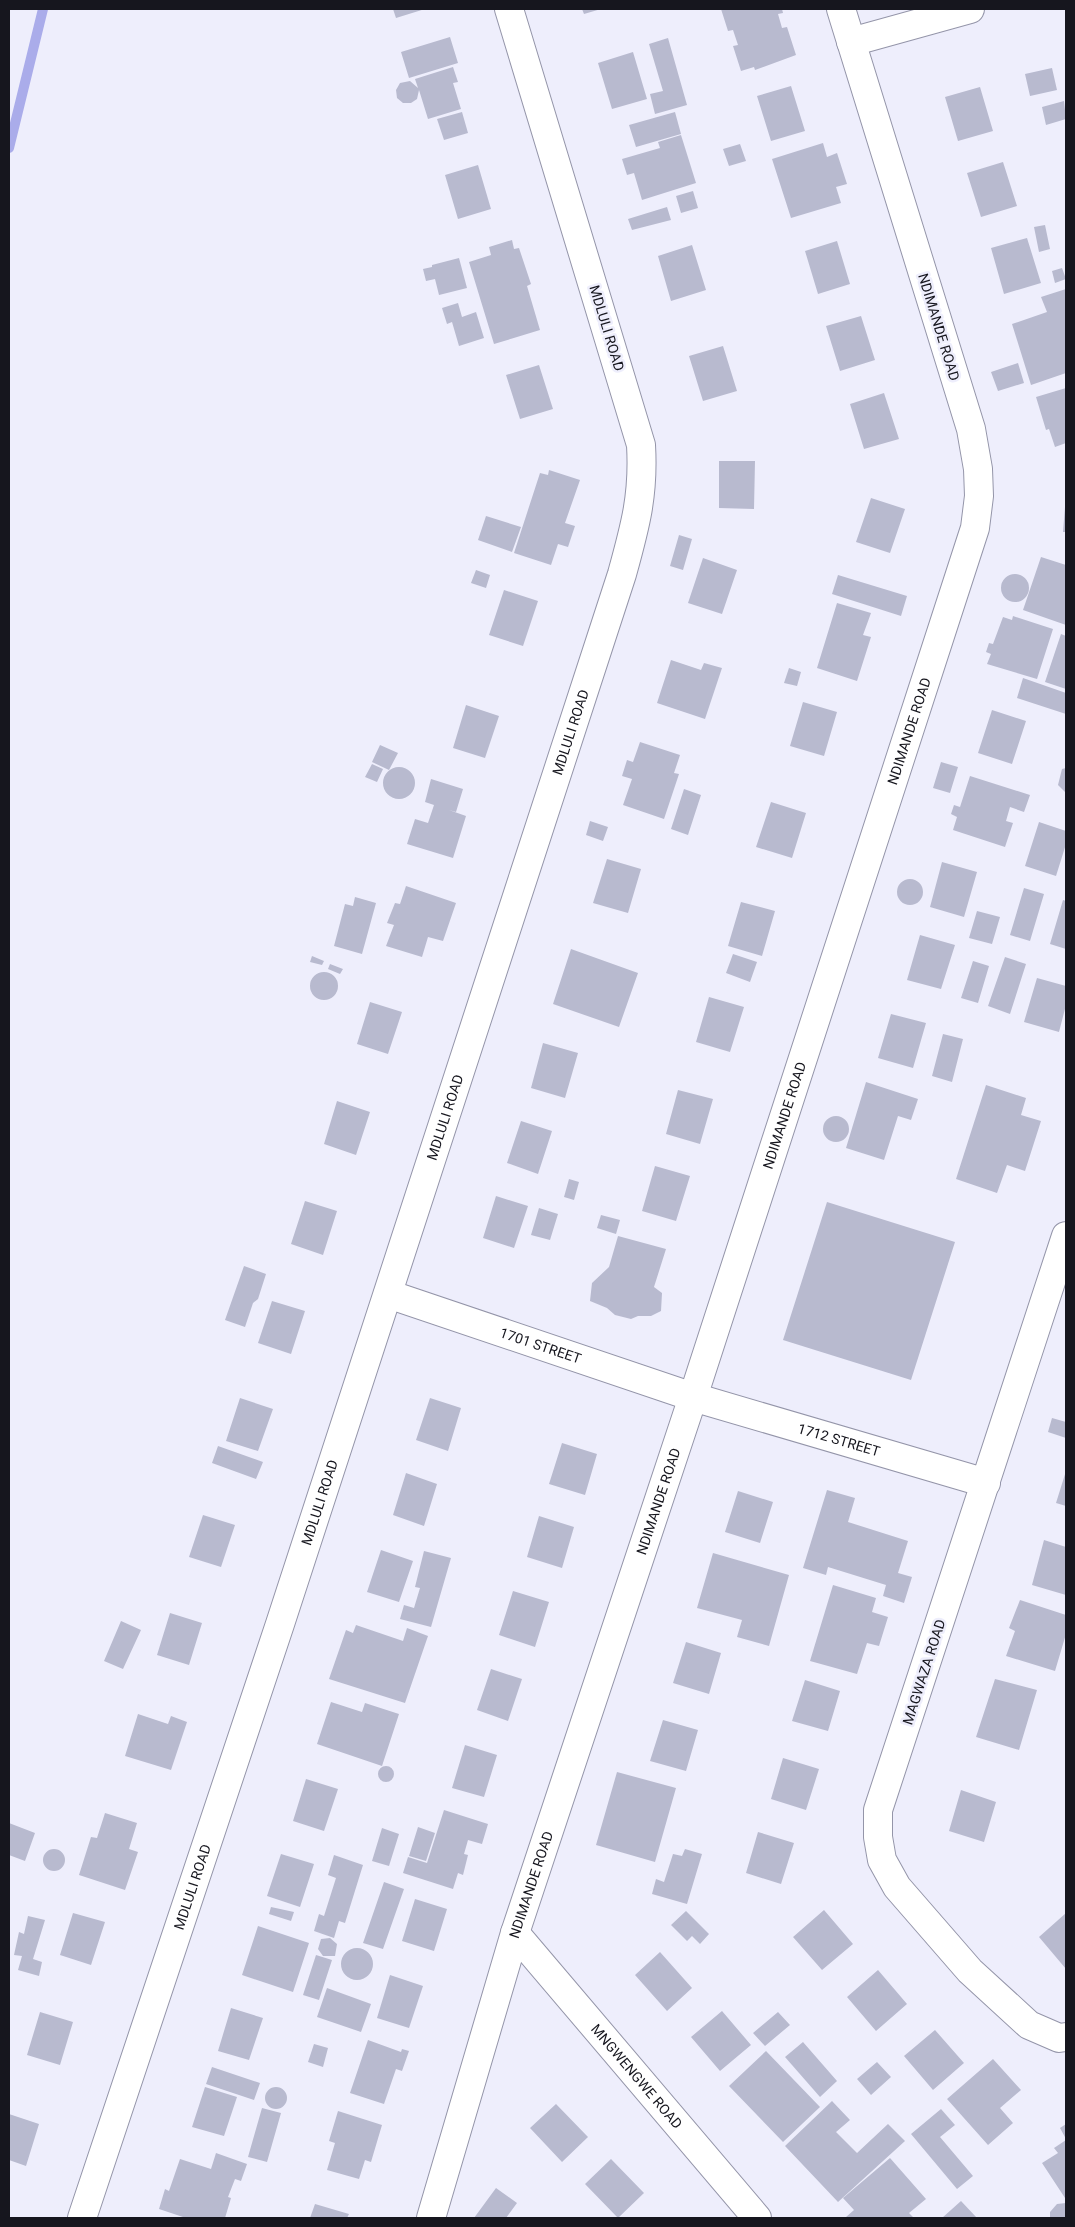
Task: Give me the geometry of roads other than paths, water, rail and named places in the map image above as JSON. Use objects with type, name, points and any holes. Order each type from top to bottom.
[{"type":"street","name":"MDLULI ROAD","points":[[82,2218],[284,1614],[622,574],[639,513],[643,474],[641,444],[509,9]]},
{"type":"street","name":"NDIMANDE ROAD","points":[[431,2218],[515,1933],[693,1396],[974,528],[979,496],[978,469],[971,429],[841,9]]},
{"type":"street","points":[[851,42],[970,9]]},
{"type":"street","name":"MAGWAZA ROAD","points":[[1066,1236],[878,1810],[878,1837],[882,1860],[896,1888],[970,1971],[1029,2025],[1059,2038],[1066,2037]]},
{"type":"street","name":"1701 STREET","points":[[388,1294],[693,1396]]},
{"type":"street","name":"1712 STREET","points":[[693,1396],[986,1483]]},
{"type":"street","name":"MNGWENGWE ROAD","points":[[515,1933],[757,2218]]},
{"type":"waterway","points":[[9,148],[43,9]]}]
